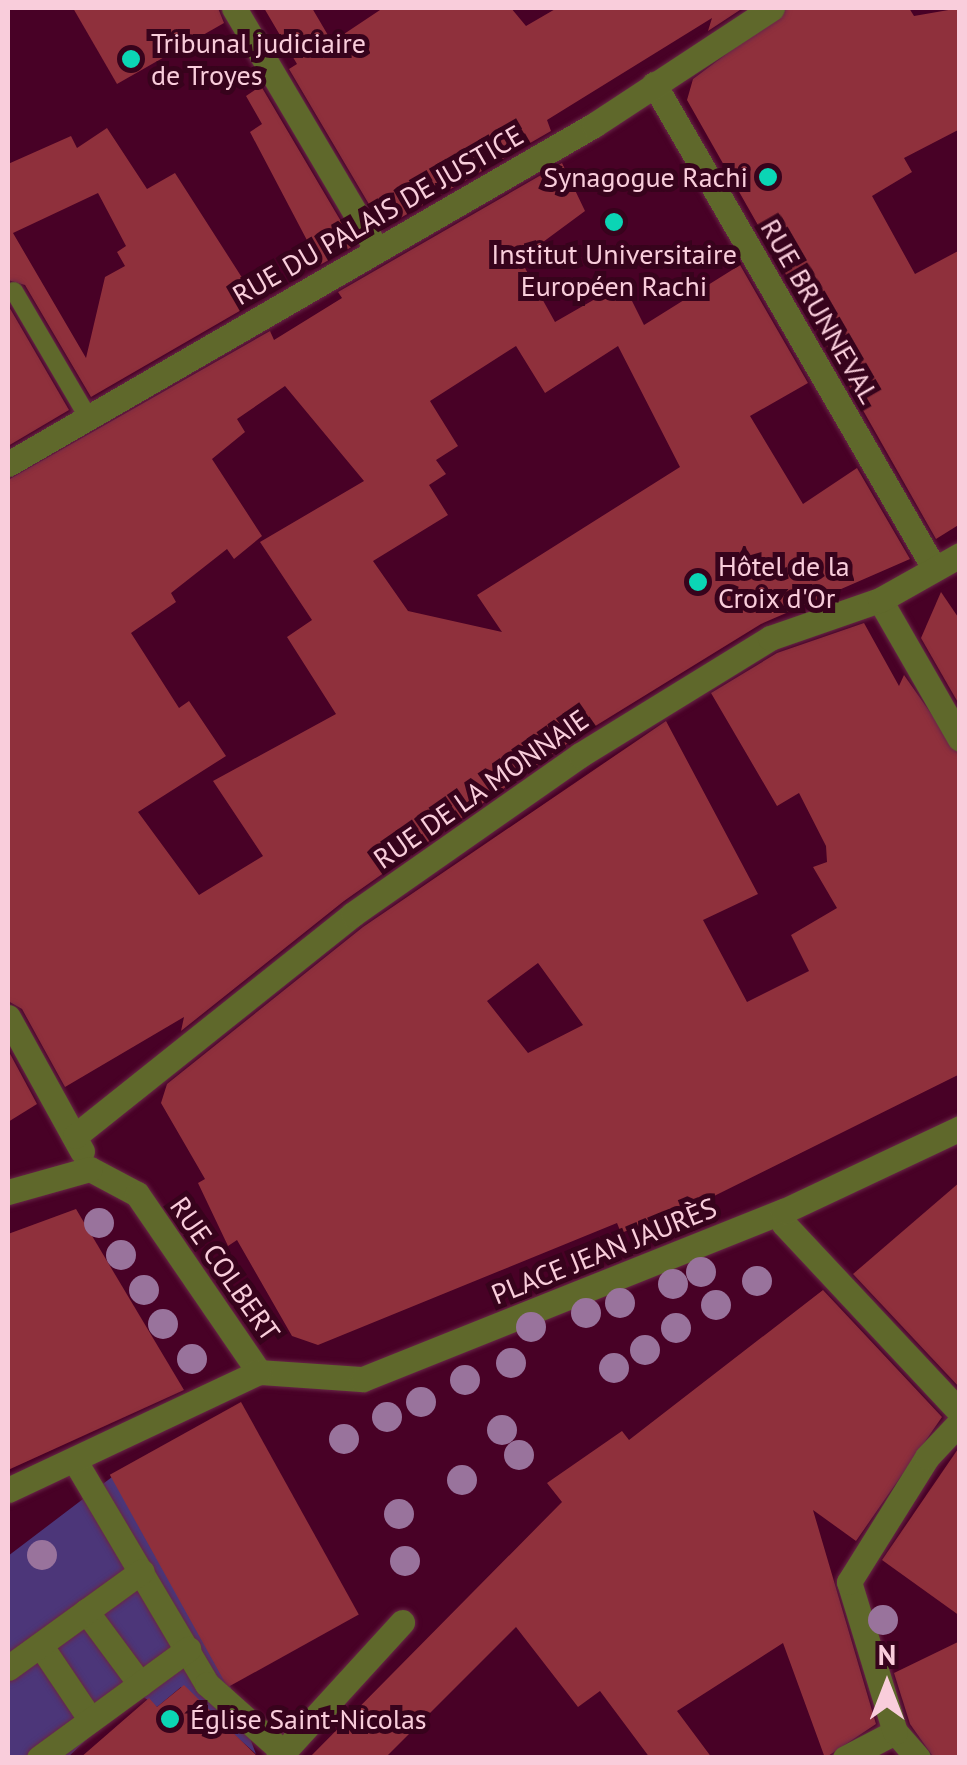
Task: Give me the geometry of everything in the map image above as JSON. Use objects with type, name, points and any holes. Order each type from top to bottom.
[{"type":"street","points":[[234,8],[376,250]]},
{"type":"street","name":"RUE DU PALAIS DE JUSTICE","points":[[8,464],[376,250],[654,84],[772,8]]},
{"type":"street","name":"RUE BRUNNEVAL","points":[[654,84],[934,568]]},
{"type":"street","name":"RUE DE LA MONNAIE","points":[[75,1136],[353,914],[580,754],[770,638],[880,600],[960,555]]},
{"type":"street","points":[[880,600],[960,739]]},
{"type":"street","points":[[8,1016],[90,1168],[8,1192]]},
{"type":"street","name":"PLACE JEAN JAURÈS","points":[[259,1372],[363,1379],[784,1211],[960,1128]]},
{"type":"street","name":"RUE COLBERT","points":[[90,1168],[137,1194],[259,1372]]},
{"type":"street","points":[[784,1211],[784,1224],[960,1412]]},
{"type":"street","points":[[8,1490],[162,1423],[259,1372]]},
{"type":"street","points":[[918,1758],[895,1732],[849,1582],[927,1457],[960,1422]]},
{"type":"street","points":[[75,1461],[207,1684],[280,1754],[402,1622]]},
{"type":"street","points":[[8,1668],[142,1571]]},
{"type":"street","points":[[86,1611],[140,1684]]},
{"type":"street","points":[[40,1646],[90,1719]]},
{"type":"street","points":[[39,1758],[188,1648]]},
{"type":"street","points":[[845,1758],[895,1732]]},
{"type":"lane","points":[[14,291],[88,417]]},
{"type":"shaded area","points":[[112,1477],[231,1688],[256,1754],[181,1687],[157,1707],[137,1692],[68,1757],[8,1757],[8,1556]]},
{"type":"building","name":"Tribunal judiciaire de Troyes","points":[[73,8],[218,8],[224,23],[117,84]]},
{"type":"building","points":[[264,8],[312,8],[332,42],[383,8],[511,8],[526,26],[557,8],[743,8],[708,31],[712,18],[547,120],[551,131],[383,228],[289,69],[297,64]]},
{"type":"building","points":[[788,8],[909,8],[914,16],[960,8],[960,129],[904,158],[912,172],[872,196],[915,274],[960,250],[960,524],[936,539],[687,100],[693,79]]},
{"type":"building","points":[[261,86],[355,245],[320,265],[250,132],[262,124],[246,96]]},
{"type":"building","points":[[107,128],[147,189],[175,173],[257,301],[91,397],[25,285],[8,280],[8,164],[71,136],[77,148]],"holes":[[[98,193],[126,246],[117,252],[125,266],[105,277],[86,358],[13,233]]]},
{"type":"building","points":[[562,163],[585,211],[520,259],[555,322],[623,283],[644,325],[740,265],[808,383],[750,416],[803,504],[857,468],[910,559],[761,624],[571,741],[344,901],[181,1031],[184,1017],[65,1087],[22,1009],[8,1001],[8,480],[270,331],[274,340],[342,298],[338,292]],"holes":[[[516,346],[545,393],[618,346],[680,467],[477,595],[502,632],[408,611],[373,561],[448,515],[429,485],[446,474],[436,460],[458,446],[430,401]],[[285,386],[364,481],[260,542],[312,620],[287,637],[336,714],[213,781],[263,856],[199,895],[138,812],[226,756],[189,701],[179,708],[131,633],[176,602],[171,593],[227,549],[234,559],[262,536],[212,459],[245,432],[237,419]]]},
{"type":"building","points":[[8,305],[69,410],[8,446]]},
{"type":"building","points":[[941,592],[960,620],[960,706],[921,638]]},
{"type":"building","points":[[864,623],[899,686],[904,675],[960,755],[960,1074],[700,1203],[621,1233],[617,1223],[318,1345],[292,1336],[237,1240],[228,1246],[198,1183],[205,1179],[161,1103],[167,1084],[363,927],[666,721],[758,894],[703,920],[747,1002],[809,971],[791,935],[837,908],[813,867],[827,862],[826,846],[799,793],[777,806],[711,693],[777,653]],"holes":[[[538,963],[583,1025],[528,1053],[487,1001]]]},
{"type":"building","points":[[8,1050],[37,1104],[8,1122]]},
{"type":"building","points":[[960,1182],[960,1388],[853,1274]]},
{"type":"building","points":[[76,1209],[184,1390],[8,1470],[8,1234]]},
{"type":"building","points":[[823,1290],[942,1417],[856,1541],[813,1510],[876,1724],[825,1758],[783,1643],[677,1711],[712,1758],[650,1758],[600,1691],[578,1707],[516,1627],[385,1758],[309,1758],[562,1502],[547,1483],[622,1431],[629,1440]]},
{"type":"building","points":[[241,1402],[359,1615],[228,1687],[110,1475]]},
{"type":"building","points":[[960,1446],[960,1616],[882,1560]]},
{"type":"building","points":[[960,1641],[960,1758],[934,1758],[910,1724],[894,1673]]},
{"type":"building","name":"Église Saint-Nicolas","points":[[184,1685],[259,1758],[80,1758],[149,1698],[157,1707]]},
{"type":"place","name":"Tribunal judiciaire de Troyes","points":[[131,59]]},
{"type":"place","name":"Synagogue Rachi","points":[[768,177]]},
{"type":"place","name":"Institut Universitaire Européen Rachi","points":[[614,222]]},
{"type":"place","name":"Hôtel de la Croix d'Or","points":[[698,582]]},
{"type":"place","name":"Église Saint-Nicolas","points":[[170,1719]]}]
